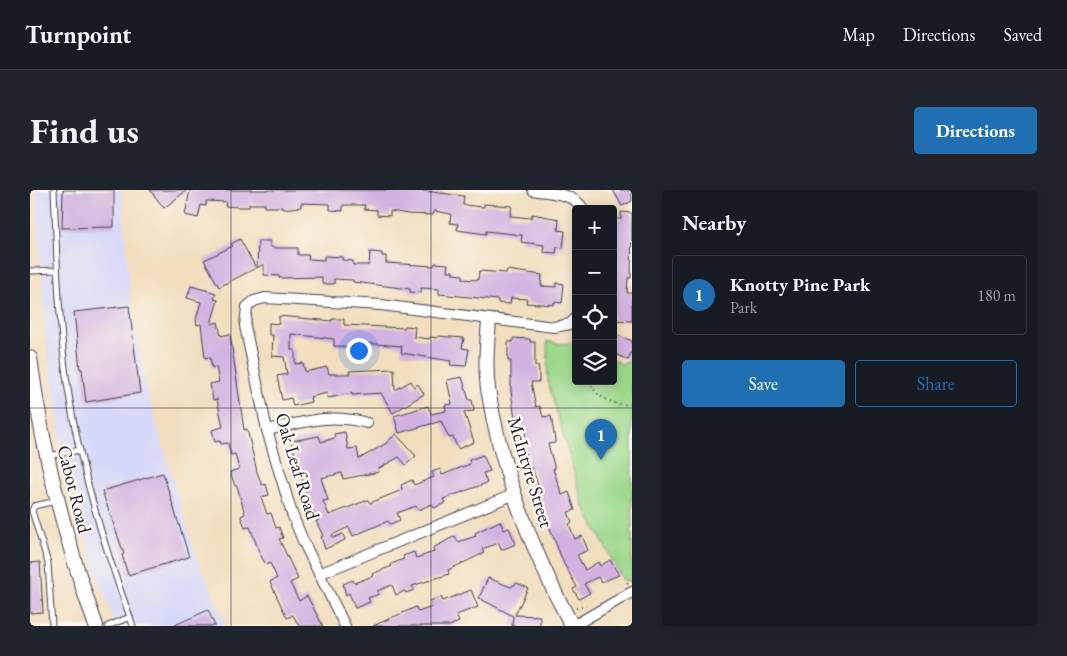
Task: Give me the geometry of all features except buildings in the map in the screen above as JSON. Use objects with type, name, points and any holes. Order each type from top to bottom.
[{"type":"street","points":[[533,190],[566,196],[579,205]]},
{"type":"street","name":"Oak Leaf Road","points":[[345,626],[292,514],[267,430],[245,326],[247,307],[265,298],[381,305],[489,321]]},
{"type":"street","points":[[489,321],[554,327],[572,321]]},
{"type":"street","name":"McIntyre Street","points":[[489,321],[486,360],[488,389],[514,494],[550,583],[572,626]]},
{"type":"street","name":"Cabot Road","points":[[30,358],[46,456],[56,501],[96,626]]},
{"type":"street","points":[[267,430],[324,417],[347,418],[367,423]]},
{"type":"street","points":[[319,574],[514,494]]},
{"type":"street","points":[[572,626],[632,592]]},
{"type":"lane","points":[[54,190],[57,270],[67,383],[80,450],[101,531],[133,626]]},
{"type":"lane","points":[[30,271],[57,270]]},
{"type":"lane","points":[[46,456],[80,450]]},
{"type":"lane","points":[[52,626],[48,562],[32,511],[34,506],[56,501]]},
{"type":"lane","points":[[108,626],[130,618]]},
{"type":"path","points":[[592,385],[602,399],[612,403],[632,406]]},
{"type":"shaded area","points":[[36,190],[122,190],[130,296],[147,392],[195,553],[227,626],[116,626],[91,556],[62,446],[46,337]]},
{"type":"green space","points":[[547,341],[559,344],[572,342],[572,385],[617,385],[617,362],[621,364],[632,361],[632,577],[624,582],[584,507],[548,382]]},
{"type":"place","name":"Knotty Pine Park","points":[[601,460]]}]
